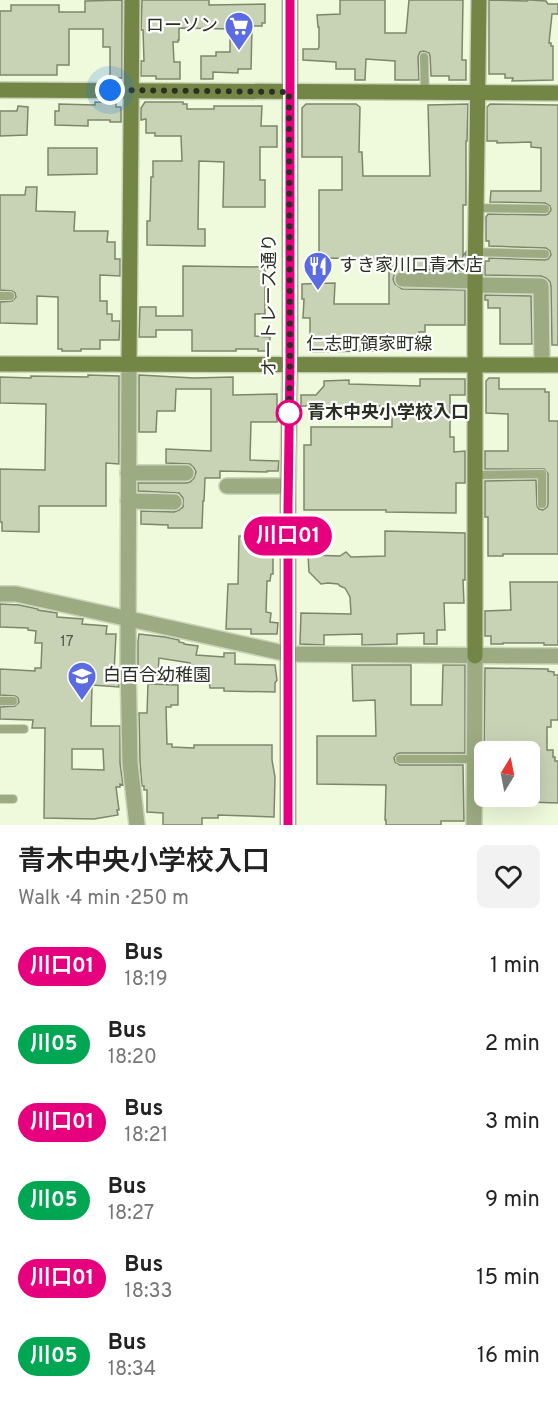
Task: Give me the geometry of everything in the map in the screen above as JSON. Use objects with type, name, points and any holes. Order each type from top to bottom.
[{"type":"street","points":[[132,0],[128,618],[130,763],[137,825]]},
{"type":"street","name":"オートレース通り","points":[[288,825],[290,0]]},
{"type":"street","points":[[475,741],[479,0]]},
{"type":"street","points":[[0,90],[558,93]]},
{"type":"street","points":[[403,279],[541,286],[542,365]]},
{"type":"street","name":"仁志町領家町線","points":[[0,364],[558,365]]},
{"type":"street","points":[[128,472],[186,473]]},
{"type":"street","points":[[227,486],[288,486]]},
{"type":"street","points":[[128,501],[174,502]]},
{"type":"street","points":[[0,594],[16,594],[288,654],[558,656]]},
{"type":"street","points":[[474,807],[474,825]]},
{"type":"lane","points":[[424,57],[425,93]]},
{"type":"lane","points":[[477,208],[545,209]]},
{"type":"lane","points":[[476,252],[545,254]]},
{"type":"lane","points":[[0,296],[10,296]]},
{"type":"lane","points":[[475,475],[542,474],[542,504]]},
{"type":"lane","points":[[0,701],[14,701]]},
{"type":"lane","points":[[0,729],[24,729]]},
{"type":"lane","points":[[400,759],[474,759]]},
{"type":"lane","points":[[0,799],[13,799]]},
{"type":"building","points":[[122,0],[122,78],[110,78],[110,47],[103,47],[103,29],[69,29],[69,65],[57,65],[57,75],[0,75],[0,11],[11,11],[11,5],[59,5],[59,12],[85,12],[85,1]]},
{"type":"building","points":[[142,0],[209,0],[209,5],[265,4],[265,23],[262,23],[262,26],[252,26],[251,69],[238,69],[238,73],[213,72],[213,79],[201,79],[201,56],[216,56],[216,52],[230,52],[230,29],[179,28],[179,40],[173,42],[174,62],[180,62],[180,79],[156,79],[156,76],[141,76],[141,61],[144,61],[143,30],[141,30]]},
{"type":"building","points":[[340,0],[385,0],[385,33],[406,33],[409,0],[463,0],[462,60],[466,60],[466,80],[449,80],[449,76],[431,76],[430,56],[424,51],[420,52],[418,57],[419,80],[395,80],[395,61],[366,59],[365,80],[355,80],[355,69],[336,69],[336,62],[303,60],[303,49],[318,49],[319,47],[317,15],[340,14]]},
{"type":"building","points":[[489,0],[531,0],[558,4],[558,14],[552,14],[549,43],[553,46],[553,80],[512,81],[513,78],[505,78],[505,74],[489,74]]},
{"type":"building","points":[[95,102],[116,103],[116,107],[121,107],[121,122],[88,120],[88,126],[55,125],[55,111],[59,111],[59,104],[95,105]]},
{"type":"building","points":[[145,102],[183,102],[187,104],[187,109],[214,109],[214,106],[262,106],[261,126],[277,126],[277,147],[260,147],[260,180],[265,180],[265,207],[223,207],[224,162],[199,161],[198,229],[205,229],[205,246],[147,245],[153,161],[182,161],[181,136],[155,136],[155,133],[146,133],[146,119],[141,120],[141,108]]},
{"type":"building","points":[[306,104],[356,104],[360,107],[359,152],[362,152],[363,176],[430,176],[428,105],[468,104],[466,205],[463,205],[465,271],[403,269],[395,273],[393,279],[395,284],[402,289],[465,290],[465,325],[425,325],[425,332],[419,332],[419,350],[373,348],[373,351],[310,352],[310,318],[303,318],[302,284],[335,283],[334,304],[389,304],[389,259],[319,258],[319,190],[342,190],[342,157],[302,157],[302,108]]},
{"type":"building","points":[[490,104],[558,105],[558,345],[552,345],[551,286],[546,278],[485,275],[485,261],[489,261],[489,258],[545,260],[551,255],[546,248],[489,246],[489,241],[486,241],[488,214],[545,215],[551,210],[550,206],[545,203],[490,202],[491,191],[541,191],[541,148],[531,147],[531,142],[487,141],[487,107]]},
{"type":"building","points":[[18,106],[28,107],[27,135],[0,136],[0,111],[17,111]]},
{"type":"building","points":[[48,148],[97,148],[97,174],[48,175]]},
{"type":"building","points":[[26,187],[37,187],[36,211],[75,212],[74,231],[108,231],[107,242],[115,242],[115,259],[120,259],[120,276],[100,275],[100,301],[107,301],[107,314],[112,314],[112,321],[120,321],[119,340],[100,340],[100,349],[62,351],[58,349],[58,297],[37,296],[37,324],[0,323],[0,302],[12,301],[16,297],[12,291],[0,290],[0,195],[25,195]]},
{"type":"building","points":[[183,266],[265,267],[265,314],[255,314],[255,336],[270,337],[270,351],[236,349],[236,351],[192,351],[192,330],[156,330],[156,337],[139,337],[140,307],[156,307],[156,316],[183,316]]},
{"type":"building","points":[[485,295],[531,296],[532,344],[500,344],[500,308],[488,308]]},
{"type":"building","points":[[88,375],[119,376],[119,464],[106,463],[106,506],[39,506],[39,532],[2,531],[0,469],[45,470],[46,404],[0,403],[0,377],[88,377]]},
{"type":"building","points":[[139,375],[194,378],[233,377],[233,395],[277,394],[277,422],[251,422],[250,460],[279,461],[278,471],[220,471],[220,478],[205,478],[202,528],[168,528],[168,525],[141,524],[141,511],[174,512],[183,507],[183,498],[179,493],[138,491],[138,483],[186,483],[194,478],[196,472],[190,464],[166,463],[166,449],[211,451],[211,389],[176,389],[175,411],[157,411],[156,432],[139,432]]},
{"type":"building","points":[[489,378],[499,378],[499,389],[545,389],[545,392],[549,392],[549,421],[558,421],[558,554],[488,556],[485,481],[536,480],[537,506],[543,510],[548,504],[548,474],[544,469],[485,469],[485,451],[508,451],[508,414],[486,413],[486,381]]},
{"type":"building","points":[[420,379],[465,379],[465,395],[450,395],[450,437],[454,437],[454,452],[465,451],[465,483],[456,483],[456,513],[304,510],[304,445],[311,445],[311,427],[392,427],[392,406],[301,406],[301,395],[316,395],[324,386],[324,381],[349,380],[349,384],[420,386]]},
{"type":"building","points":[[385,531],[465,533],[464,603],[444,603],[445,630],[437,630],[437,644],[424,644],[424,633],[397,634],[397,644],[362,645],[362,634],[324,635],[324,645],[300,644],[301,613],[351,614],[350,597],[345,588],[338,584],[321,584],[309,572],[308,555],[340,556],[346,552],[351,557],[385,556]]},
{"type":"building","points":[[239,536],[276,536],[275,548],[273,548],[273,574],[271,574],[270,581],[267,581],[266,612],[271,613],[270,622],[278,623],[277,634],[251,634],[251,629],[226,629],[228,584],[238,584]]},
{"type":"building","points":[[510,582],[558,582],[558,645],[491,644],[491,636],[485,636],[485,611],[511,610]]},
{"type":"building","points":[[0,604],[19,605],[57,613],[57,617],[83,619],[82,624],[107,626],[106,634],[116,634],[114,673],[118,673],[119,687],[92,685],[91,726],[120,726],[120,763],[123,785],[116,787],[118,815],[94,819],[44,818],[45,728],[32,728],[33,720],[0,719],[0,707],[15,706],[19,702],[15,696],[0,695],[0,669],[35,671],[35,668],[41,668],[42,643],[35,643],[36,631],[28,630],[28,628],[0,627]],"holes":[[[72,749],[103,749],[104,770],[72,769]]]},
{"type":"building","points":[[139,634],[165,637],[198,646],[196,655],[224,657],[224,653],[235,653],[235,664],[275,665],[277,680],[275,692],[224,691],[224,688],[210,688],[209,681],[190,680],[190,663],[159,658],[158,675],[138,674]]},
{"type":"building","points":[[352,665],[411,665],[411,705],[442,705],[443,665],[465,665],[465,753],[400,753],[394,758],[395,762],[400,765],[463,765],[464,821],[441,821],[441,825],[386,825],[386,785],[317,784],[317,736],[376,736],[375,700],[353,701]]},
{"type":"building","points":[[485,668],[548,669],[554,672],[554,675],[558,675],[558,720],[551,720],[551,727],[547,727],[547,750],[553,750],[553,757],[555,761],[558,761],[558,803],[540,802],[540,741],[484,741]]},
{"type":"building","points":[[148,684],[178,685],[178,705],[166,707],[167,744],[172,744],[172,747],[272,745],[275,777],[274,817],[218,815],[218,818],[202,818],[202,825],[163,825],[163,813],[147,812],[147,790],[144,790],[142,786],[140,762],[139,713],[147,713]]},
{"type":"bus line","name":"川口01","points":[[288,825],[290,0]]},
{"type":"place","name":"ローソン","points":[[239,52]]},
{"type":"place","name":"すき家川口青木店","points":[[318,292]]},
{"type":"place","name":"青木中央小学校入口","points":[[289,413]]},
{"type":"place","name":"白百合幼稚園","points":[[82,702]]},
{"type":"route","points":[[110,90],[289,92],[289,413]]}]
